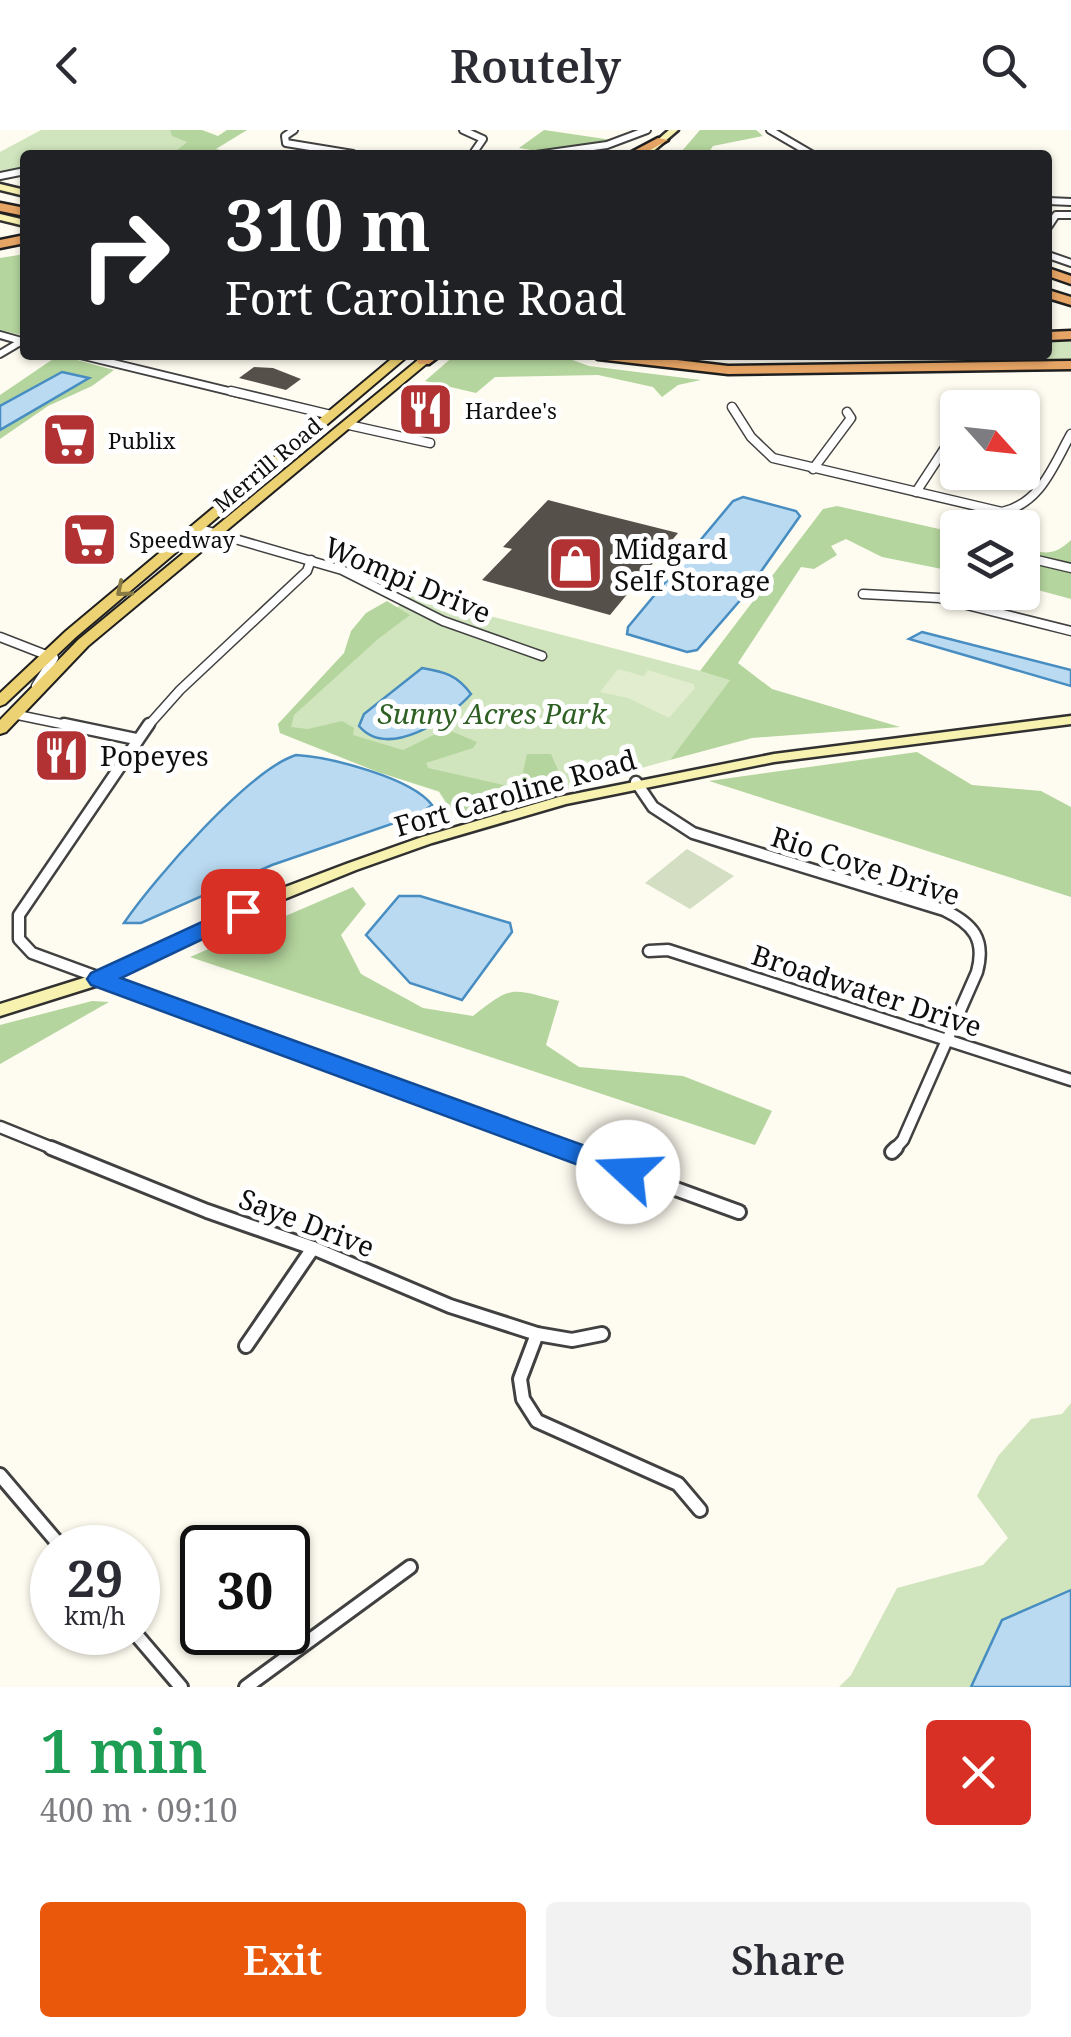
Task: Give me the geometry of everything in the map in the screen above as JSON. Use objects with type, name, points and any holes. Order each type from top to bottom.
[{"type":"highway","points":[[643,150],[677,135]]},
{"type":"highway","points":[[641,360],[728,370],[1009,364]]},
{"type":"highway","points":[[750,360],[1071,365]]},
{"type":"main road","name":"Merrill Road","points":[[0,701],[49,654],[396,360]]},
{"type":"main road","name":"Merrill Road","points":[[0,729],[30,695],[104,626],[349,425],[344,420],[346,410],[419,360]]},
{"type":"main road","points":[[291,474],[332,432],[336,424],[331,415]]},
{"type":"street","points":[[294,130],[285,136],[286,143],[315,150]]},
{"type":"street","points":[[463,130],[482,139],[475,150]]},
{"type":"street","points":[[572,150],[607,145],[647,130]]},
{"type":"street","points":[[770,130],[804,150]]},
{"type":"street","points":[[652,150],[677,135]]},
{"type":"street","points":[[1052,201],[1071,202]]},
{"type":"street","points":[[1060,202],[1071,214]]},
{"type":"street","points":[[1052,214],[1071,214]]},
{"type":"street","points":[[101,360],[331,415]]},
{"type":"street","points":[[732,407],[751,438],[774,458],[992,510],[1018,510],[1030,502],[1068,445],[1071,434]]},
{"type":"street","points":[[813,469],[852,418],[848,412]]},
{"type":"street","points":[[349,425],[430,443]]},
{"type":"street","points":[[916,492],[940,455]]},
{"type":"street","name":"Wompi Drive","points":[[198,528],[342,570],[443,621],[542,656]]},
{"type":"street","points":[[311,560],[307,571],[180,690],[136,738],[19,915],[19,939],[32,953],[99,979],[739,1212]]},
{"type":"street","points":[[1040,561],[1071,568]]},
{"type":"street","points":[[863,594],[939,598],[1071,632]]},
{"type":"street","points":[[0,637],[54,658],[30,695]]},
{"type":"street","points":[[13,714],[136,738]]},
{"type":"street","name":"Fort Caroline Road","points":[[0,1010],[99,979],[272,898],[500,817],[636,782],[774,758],[1071,720]]},
{"type":"street","name":"Rio Cove Drive","points":[[636,782],[664,816],[693,833],[965,920],[984,944],[982,958],[948,1040],[903,1140],[892,1152]]},
{"type":"street","name":"Broadwater Drive","points":[[648,952],[668,950],[1071,1080]]},
{"type":"street","name":"Saye Drive","points":[[0,1127],[207,1211],[314,1248],[450,1306],[536,1334],[572,1340],[602,1334]]},
{"type":"street","points":[[246,1346],[314,1248]]},
{"type":"street","points":[[536,1334],[518,1376],[518,1390],[524,1406],[537,1421],[678,1484],[700,1510]]},
{"type":"street","points":[[0,1475],[42,1525]]},
{"type":"street","points":[[246,1687],[410,1566]]},
{"type":"street","points":[[154,1655],[182,1687]]},
{"type":"green space","points":[[41,130],[170,130],[173,136],[188,141],[176,150],[20,150],[20,176],[0,182],[0,152]]},
{"type":"green space","points":[[170,130],[202,130],[218,136],[227,130],[247,130],[216,149],[220,150],[177,150],[187,142],[172,136]]},
{"type":"green space","points":[[544,130],[612,140],[544,150],[519,148]]},
{"type":"green space","points":[[700,130],[756,130],[763,136],[713,146],[710,150],[683,150]]},
{"type":"green space","points":[[20,255],[20,335],[0,330],[0,258]]},
{"type":"green space","points":[[1071,337],[1071,361],[800,360],[1052,360],[1052,338]]},
{"type":"green space","points":[[52,360],[77,360],[114,370],[92,386],[48,406],[0,439],[0,430],[39,404],[62,372],[0,405],[0,395]]},
{"type":"green space","points":[[449,360],[573,360],[589,366],[701,380],[678,385],[662,397],[653,387],[598,375],[495,377],[476,393],[425,381]]},
{"type":"green space","points":[[837,506],[940,529],[940,569],[882,557],[846,539],[831,546],[837,555],[814,569],[801,567],[738,663],[772,689],[900,727],[752,738],[670,760],[730,680],[700,671],[823,509]]},
{"type":"green space","points":[[1071,540],[1071,599],[1040,591],[1040,552],[1059,549]]},
{"type":"green space","name":"Sunny Acres Park","points":[[410,595],[731,679],[670,760],[456,820],[439,792],[280,733],[278,724]]},
{"type":"green space","points":[[387,601],[410,615],[294,715],[291,727],[308,729],[342,721],[354,728],[353,735],[403,750],[446,729],[477,742],[473,748],[426,763],[428,768],[508,786],[521,781],[527,754],[551,754],[564,784],[469,812],[453,812],[439,791],[378,772],[280,733],[278,724],[344,653],[351,631],[366,613]]},
{"type":"green space","points":[[618,669],[644,676],[648,670],[693,684],[695,688],[669,718],[628,698],[600,692]]},
{"type":"green space","points":[[917,752],[972,785],[1041,791],[1071,807],[1071,897],[709,781]]},
{"type":"green space","points":[[687,849],[734,876],[690,909],[645,883]]},
{"type":"green space","points":[[353,887],[366,904],[341,935],[361,974],[423,1008],[473,1016],[513,992],[559,1001],[546,1045],[579,1067],[683,1076],[772,1111],[755,1145],[190,957]]},
{"type":"green space","points":[[92,1001],[109,1002],[0,1064],[0,1025]]},
{"type":"green space","points":[[1071,1403],[1071,1590],[1002,1620],[971,1687],[839,1687],[851,1675],[897,1588],[983,1565],[1008,1538],[977,1496],[998,1456],[1031,1419],[1062,1414]]},
{"type":"water","points":[[62,372],[89,378],[0,430],[0,406]]},
{"type":"water","points":[[743,497],[796,511],[800,516],[743,597],[697,650],[687,652],[627,634],[628,627],[733,501]]},
{"type":"water","points":[[922,632],[1071,670],[1071,686],[909,639]]},
{"type":"water","points":[[422,668],[450,675],[471,694],[434,724],[401,737],[386,739],[359,726],[364,714]]},
{"type":"water","points":[[296,755],[329,760],[389,778],[422,795],[432,805],[418,815],[272,865],[141,923],[124,923],[203,828],[253,782]]},
{"type":"water","points":[[399,896],[420,896],[510,923],[512,932],[462,1000],[410,983],[366,935]]},
{"type":"water","points":[[1071,1590],[1071,1687],[971,1687],[1002,1620]]},
{"type":"building","points":[[254,367],[273,368],[301,379],[286,390],[239,378]]},
{"type":"building","name":"Midgard Self Storage","points":[[548,500],[678,533],[610,615],[482,580],[512,549],[503,547]]},
{"type":"place","name":"Hardee's","points":[[426,410]]},
{"type":"place","name":"Publix","points":[[69,440]]},
{"type":"place","name":"Speedway","points":[[90,539]]},
{"type":"place","name":"Midgard Self Storage","points":[[575,564]]},
{"type":"place","name":"Popeyes","points":[[61,755]]},
{"type":"route","points":[[243,911],[99,979],[628,1172]]}]
